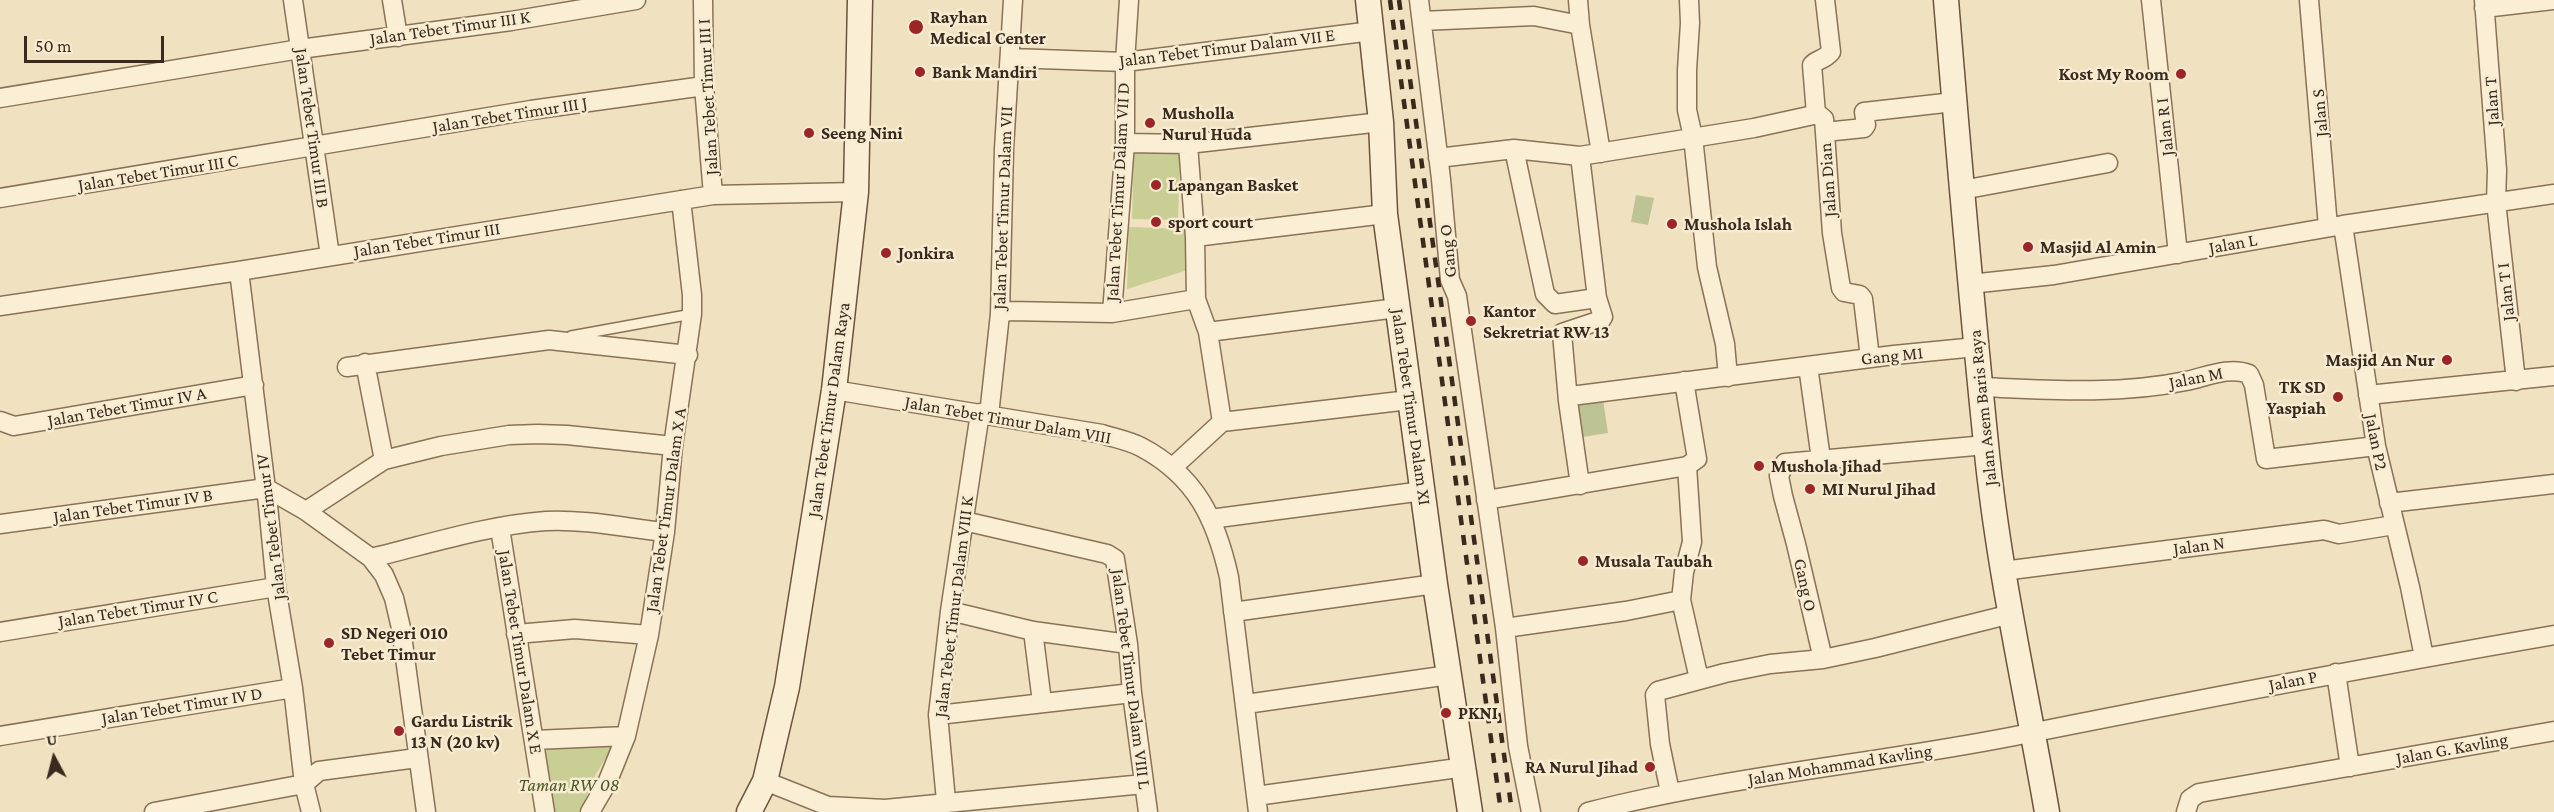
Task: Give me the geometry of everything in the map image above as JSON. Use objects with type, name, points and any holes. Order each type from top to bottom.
[{"type":"street","name":"Jalan Tebet Timur III B","points":[[293,0],[330,256]]},
{"type":"street","points":[[392,0],[398,37]]},
{"type":"street","name":"Jalan Tebet Timur III K","points":[[0,98],[300,49],[398,37],[636,0]]},
{"type":"street","name":"Jalan Tebet Timur III I","points":[[703,0],[704,86],[713,195]]},
{"type":"street","name":"Jalan Tebet Timur Dalam Raya","points":[[749,812],[765,781],[787,687],[834,390],[856,192],[860,0]]},
{"type":"street","name":"Jalan Tebet Timur Dalam VII","points":[[984,414],[1000,314],[1004,149],[1013,0]]},
{"type":"street","name":"Jalan Tebet Timur Dalam VII D","points":[[1112,313],[1125,143],[1125,62],[1129,0]]},
{"type":"street","name":"Jalan Tebet Timur Dalam XI","points":[[1368,0],[1381,122],[1385,214],[1435,584],[1465,767],[1470,812]]},
{"type":"street","name":"Gang O","points":[[1419,0],[1450,280],[1457,296],[1505,628],[1518,746],[1531,812]]},
{"type":"street","points":[[1578,0],[1601,153]]},
{"type":"street","points":[[1689,0],[1687,110],[1693,137],[1704,246],[1725,345],[1728,377]]},
{"type":"street","points":[[1816,114],[1812,65],[1824,60],[1831,52],[1825,0]]},
{"type":"street","name":"Jalan Asem Baris Raya","points":[[1946,0],[1986,445],[2011,614],[2047,812]]},
{"type":"street","name":"Jalan R I","points":[[2151,0],[2178,254]]},
{"type":"street","name":"Jalan S","points":[[2309,0],[2336,226]]},
{"type":"street","points":[[2484,4],[2554,0]]},
{"type":"street","name":"Jalan T","points":[[2484,4],[2497,170],[2496,202]]},
{"type":"street","points":[[1422,21],[1534,16],[1580,25]]},
{"type":"street","name":"Jalan Tebet Timur Dalam VII E","points":[[1011,58],[1125,62],[1372,32]]},
{"type":"street","name":"Jalan Tebet Timur III J","points":[[316,147],[531,110],[704,86]]},
{"type":"street","name":"Jalan Dian","points":[[1870,358],[1863,298],[1860,295],[1844,292],[1840,288],[1832,233],[1825,132],[1864,128],[1866,125],[1864,112],[1954,102]]},
{"type":"street","points":[[1438,158],[1514,149],[1580,156],[1754,128],[1816,114],[1824,119],[1825,132]]},
{"type":"street","points":[[1125,143],[1188,144],[1381,122]]},
{"type":"street","points":[[1188,144],[1195,237],[1196,299],[1208,332],[1222,422]]},
{"type":"street","name":"Jalan Tebet Timur III C","points":[[0,198],[316,147]]},
{"type":"street","points":[[1514,149],[1545,294],[1555,304],[1597,298]]},
{"type":"street","points":[[1580,156],[1597,298],[1603,317],[1562,333],[1568,399],[1580,485]]},
{"type":"street","points":[[1962,190],[2108,163]]},
{"type":"street","name":"Jalan Tebet Timur III","points":[[0,306],[239,271],[713,195],[856,192]]},
{"type":"street","name":"Jalan L","points":[[1970,284],[2054,275],[2336,226],[2554,194]]},
{"type":"street","name":"Jalan Tebet Timur Dalam X A","points":[[590,812],[607,783],[626,736],[649,635],[665,532],[692,314],[692,295],[681,200]]},
{"type":"street","name":"Jalan T I","points":[[2496,202],[2516,381]]},
{"type":"street","points":[[1195,237],[1385,214]]},
{"type":"street","name":"Jalan P2","points":[[2336,226],[2376,446],[2410,587],[2424,657]]},
{"type":"street","name":"Jalan Tebet Timur IV","points":[[239,271],[276,587],[294,688],[304,784],[311,812]]},
{"type":"street","points":[[1000,314],[1009,311],[1112,313],[1196,299]]},
{"type":"street","points":[[1208,332],[1397,308]]},
{"type":"street","points":[[384,460],[356,365],[549,340],[688,355]]},
{"type":"street","name":"Gang M1","points":[[1684,381],[1976,347]]},
{"type":"street","points":[[1808,366],[1821,459]]},
{"type":"street","name":"Jalan M","points":[[1982,387],[2120,391],[2185,381],[2228,371],[2243,371],[2249,374],[2254,385],[2266,459],[2376,446]]},
{"type":"street","points":[[2368,395],[2554,376]]},
{"type":"street","points":[[1568,399],[1571,396],[1684,381],[1692,462],[1692,542],[1684,572],[1681,600],[1699,678]]},
{"type":"street","name":"Jalan Tebet Timur IV A","points":[[0,421],[14,426],[254,385]]},
{"type":"street","name":"Jalan Tebet Timur Dalam VIII","points":[[834,390],[1102,434],[1140,446],[1173,466],[1195,492],[1220,539],[1246,704],[1257,804]]},
{"type":"street","points":[[1173,466],[1222,422],[1409,400]]},
{"type":"street","name":"Jalan Tebet Timur Dalam VIII K","points":[[946,801],[938,715],[950,610],[984,414]]},
{"type":"street","points":[[306,511],[384,460],[441,446],[509,435],[567,435],[674,446]]},
{"type":"street","name":"Gang O","points":[[1822,659],[1779,476],[1785,463],[1986,445]]},
{"type":"street","points":[[1486,500],[1580,485],[1692,462]]},
{"type":"street","points":[[2389,503],[2554,484]]},
{"type":"street","points":[[266,488],[306,511],[371,558],[384,575],[394,598],[401,628],[426,812]]},
{"type":"street","name":"Jalan Tebet Timur IV B","points":[[0,524],[266,488]]},
{"type":"street","points":[[1210,519],[1423,491]]},
{"type":"street","points":[[371,558],[500,528],[546,521],[567,521],[665,532]]},
{"type":"street","name":"Jalan Tebet Timur Dalam VIII L","points":[[964,521],[1113,556],[1116,562],[1128,644],[1132,693],[1148,812]]},
{"type":"street","name":"Jalan N","points":[[2004,571],[2324,530],[2339,534],[2394,525]]},
{"type":"street","name":"Jalan Tebet Timur Dalam X E","points":[[500,528],[545,812]]},
{"type":"street","points":[[1233,612],[1435,584]]},
{"type":"street","name":"Jalan Tebet Timur IV C","points":[[0,632],[276,587]]},
{"type":"street","points":[[1505,628],[1626,611],[1681,600]]},
{"type":"street","points":[[950,610],[1033,631],[1128,644]]},
{"type":"street","points":[[1670,792],[1660,744],[1656,693],[1699,678],[1770,664],[1822,659],[2011,614]]},
{"type":"street","points":[[516,634],[575,629],[649,635]]},
{"type":"street","points":[[1033,631],[1042,702]]},
{"type":"street","name":"Jalan P","points":[[2033,732],[2336,673],[2554,635]]},
{"type":"street","points":[[2336,673],[2350,767]]},
{"type":"street","points":[[1246,704],[1449,675]]},
{"type":"street","name":"Jalan Tebet Timur IV D","points":[[0,736],[294,688]]},
{"type":"street","points":[[938,715],[1132,693]]},
{"type":"street","name":"Jalan G. Kavling","points":[[2186,812],[2190,799],[2199,793],[2554,731]]},
{"type":"street","name":"Jalan Mohammad Kavling","points":[[1588,812],[1648,805],[1670,792],[2033,732]]},
{"type":"street","points":[[534,740],[626,736]]},
{"type":"street","points":[[154,812],[304,784],[319,771],[417,758]]},
{"type":"street","points":[[1257,804],[1465,767]]},
{"type":"street","points":[[765,781],[828,806],[885,810],[946,801],[1144,784]]},
{"type":"lane","points":[[549,340],[692,314]]},
{"type":"green space","name":"Lapangan Basket","points":[[1134,149],[1180,151],[1178,220],[1132,219]]},
{"type":"green space","points":[[1636,195],[1654,198],[1648,225],[1631,222]]},
{"type":"green space","points":[[1129,227],[1186,229],[1188,270],[1127,289]]},
{"type":"green space","points":[[1602,393],[1608,433],[1576,438],[1569,399]]},
{"type":"green space","name":"Taman RW 08","points":[[616,741],[596,774],[580,812],[551,812],[541,745]]},
{"type":"railway","points":[[1390,0],[1501,812]]},
{"type":"railway","points":[[1399,0],[1512,812]]},
{"type":"place","name":"Rayhan Medical Center","points":[[916,27]]},
{"type":"place","name":"Bank Mandiri","points":[[920,72]]},
{"type":"place","name":"Kost My Room","points":[[2181,74]]},
{"type":"place","name":"Musholla Nurul Huda","points":[[1150,123]]},
{"type":"place","name":"Seeng Nini","points":[[809,133]]},
{"type":"place","name":"Lapangan Basket","points":[[1156,185]]},
{"type":"place","name":"sport court","points":[[1156,222]]},
{"type":"place","name":"Mushola Islah","points":[[1672,224]]},
{"type":"place","name":"Masjid Al Amin","points":[[2028,247]]},
{"type":"place","name":"Jonkira","points":[[886,253]]},
{"type":"place","name":"Kantor Sekretriat RW 13","points":[[1471,321]]},
{"type":"place","name":"Masjid An Nur","points":[[2447,360]]},
{"type":"place","name":"TK SD Yaspiah","points":[[2338,397]]},
{"type":"place","name":"Mushola Jihad","points":[[1759,466]]},
{"type":"place","name":"MI Nurul Jihad","points":[[1810,489]]},
{"type":"place","name":"Musala Taubah","points":[[1583,561]]},
{"type":"place","name":"SD Negeri 010 Tebet Timur","points":[[329,643]]},
{"type":"place","name":"PKNI","points":[[1446,713]]},
{"type":"place","name":"Gardu Listrik 13 N (20 kv)","points":[[399,731]]},
{"type":"place","name":"RA Nurul Jihad","points":[[1650,767]]}]
